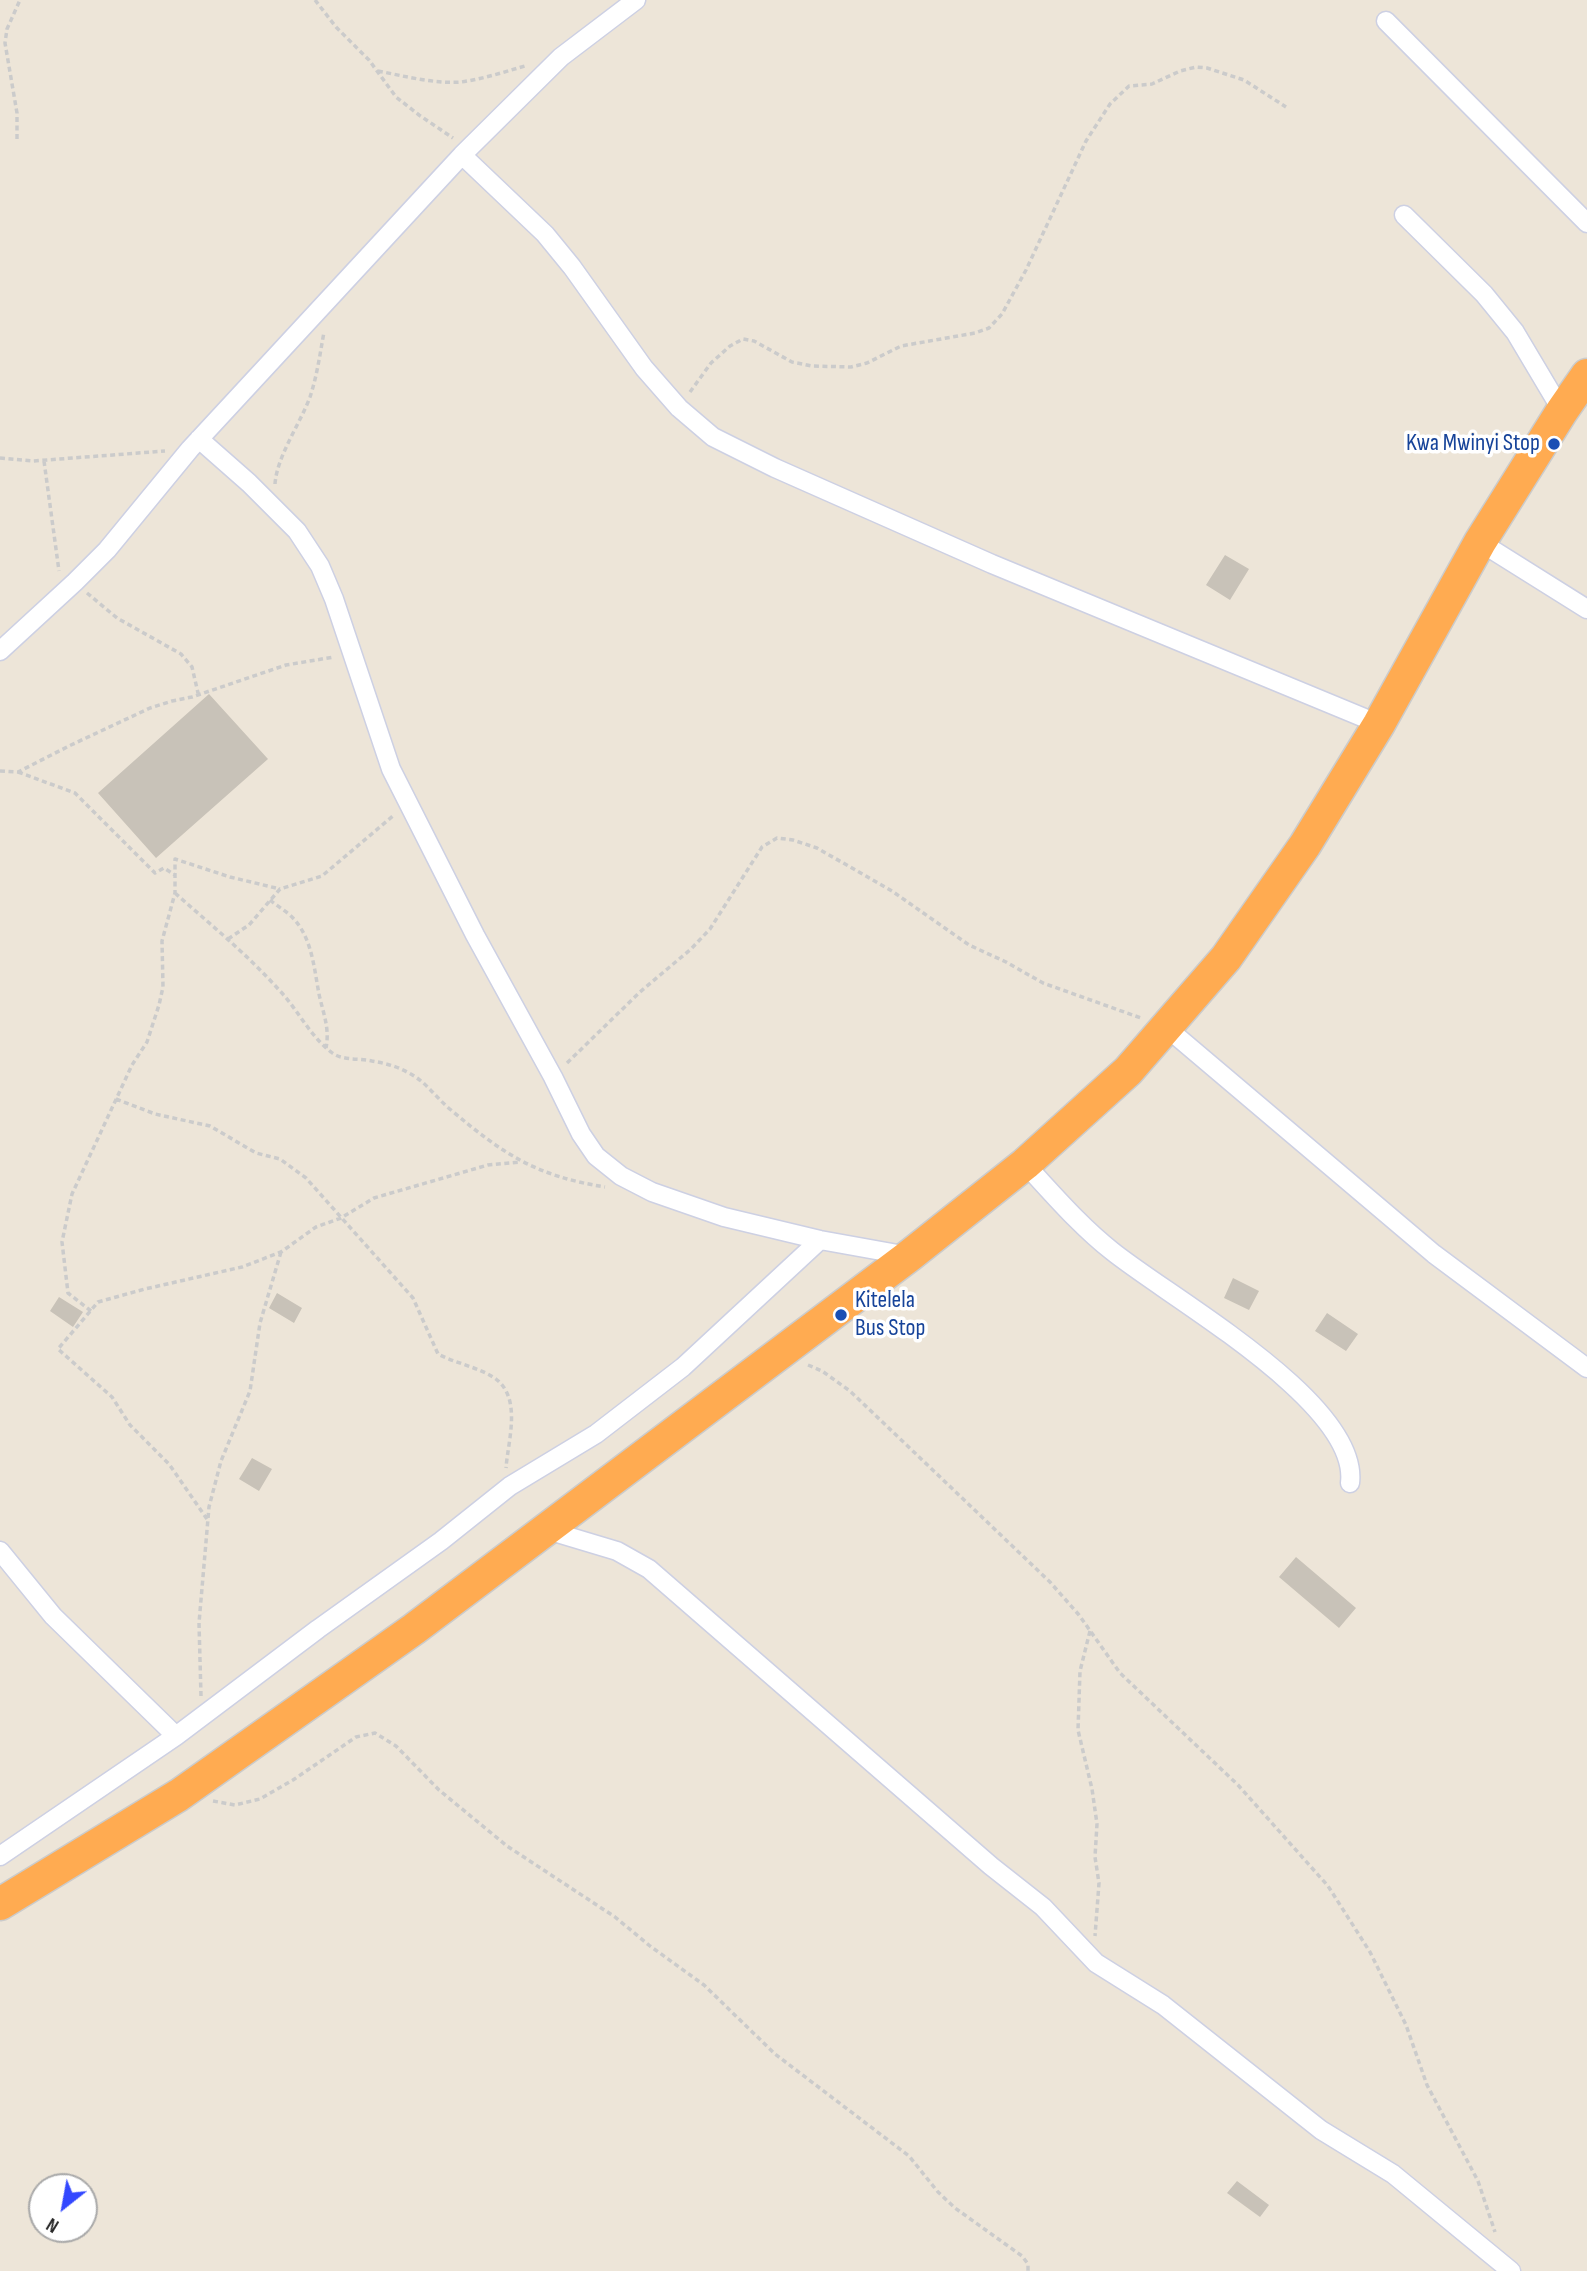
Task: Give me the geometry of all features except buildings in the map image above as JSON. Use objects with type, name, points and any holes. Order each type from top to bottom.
[{"type":"highway","points":[[0,1904],[180,1795],[414,1629],[909,1256],[1026,1164],[1128,1071],[1226,958],[1305,845],[1379,724],[1480,542],[1587,375]]},
{"type":"street","points":[[0,651],[107,550],[194,444],[466,151],[561,57],[636,0]]},
{"type":"street","points":[[1385,21],[1587,223]]},
{"type":"street","points":[[466,151],[545,234],[572,267],[644,368],[679,408],[713,437],[775,468],[1005,569],[1379,724]]},
{"type":"street","points":[[1404,215],[1484,294],[1507,323],[1562,411]]},
{"type":"street","points":[[194,444],[274,507],[297,531],[320,566],[334,599],[391,769],[475,935],[581,1134],[596,1156],[621,1175],[652,1192],[724,1217],[820,1240],[909,1256]]},
{"type":"street","points":[[1480,542],[1587,609]]},
{"type":"street","points":[[1167,1028],[1434,1254],[1587,1368]]},
{"type":"street","points":[[1026,1164],[1110,1250],[1259,1356],[1317,1407],[1335,1430],[1346,1452],[1352,1469],[1350,1483]]},
{"type":"street","points":[[0,1856],[176,1736],[441,1541],[504,1491],[596,1434],[683,1367],[820,1240]]},
{"type":"street","points":[[547,1530],[617,1551],[649,1569],[991,1866],[1042,1907],[1096,1963],[1163,2005],[1321,2130],[1393,2175],[1511,2271]]},
{"type":"street","points":[[0,1551],[53,1616],[176,1736]]},
{"type":"path","points":[[18,139],[17,113],[5,43],[7,29],[20,0]]},
{"type":"path","points":[[315,0],[336,27],[369,60],[397,97],[466,151]]},
{"type":"path","points":[[376,71],[458,82],[488,77],[561,57]]},
{"type":"path","points":[[679,408],[711,363],[730,346],[743,339],[754,341],[792,362],[812,366],[851,367],[867,363],[901,346],[989,328],[1002,314],[1026,270],[1086,141],[1110,104],[1129,86],[1152,84],[1196,67],[1207,68],[1244,80],[1286,107]]},
{"type":"path","points":[[274,507],[275,479],[309,398],[317,371],[328,299]]},
{"type":"path","points":[[0,458],[44,460],[194,444]]},
{"type":"path","points":[[44,460],[69,588],[185,657],[192,667],[198,694]]},
{"type":"path","points":[[18,772],[150,708],[286,665],[353,654]]},
{"type":"path","points":[[0,771],[18,772],[75,793],[155,873],[164,868],[175,875]]},
{"type":"path","points":[[228,939],[249,925],[280,889],[322,876],[408,803]]},
{"type":"path","points":[[553,1077],[640,992],[691,949],[710,929],[762,847],[777,838],[793,840],[826,853],[892,891],[969,945],[1043,983],[1167,1028]]},
{"type":"path","points":[[91,1311],[68,1293],[62,1242],[64,1225],[72,1194],[132,1065],[148,1042],[159,1005],[163,979],[162,941],[175,893],[175,859],[215,873],[280,889]]},
{"type":"path","points":[[175,893],[228,939],[282,993],[326,1048],[337,1056],[390,1065],[419,1078],[479,1134],[520,1162],[575,1183],[614,1189]]},
{"type":"path","points":[[270,900],[292,917],[316,966],[327,1022],[326,1048]]},
{"type":"path","points":[[116,1099],[155,1114],[210,1126],[257,1153],[279,1159],[306,1178],[413,1298],[438,1354],[492,1377],[503,1387],[510,1403],[512,1423],[504,1491]]},
{"type":"path","points":[[207,1519],[169,1464],[130,1425],[112,1396],[58,1349],[98,1302],[242,1267],[281,1252],[316,1227],[341,1218],[374,1198],[488,1165],[520,1162]]},
{"type":"path","points":[[202,1716],[198,1658],[207,1519],[218,1470],[250,1391],[260,1323],[281,1252]]},
{"type":"path","points":[[781,1353],[822,1371],[849,1391],[1050,1582],[1120,1673],[1238,1785],[1328,1886],[1370,1952],[1406,2025],[1427,2085],[1478,2181],[1496,2237]]},
{"type":"path","points":[[1090,1631],[1080,1671],[1078,1731],[1093,1788],[1097,1825],[1096,1857],[1099,1883],[1095,1929],[1096,1963]]},
{"type":"path","points":[[180,1795],[235,1805],[260,1799],[356,1737],[375,1733],[396,1746],[439,1790],[507,1846],[615,1917],[704,1985],[775,2054],[909,2156],[938,2192],[955,2208],[1022,2256],[1028,2264],[1028,2271]]},
{"type":"place","name":"Kwa Mwinyi Stop","points":[[1554,444]]},
{"type":"place","name":"Kitelela Bus Stop","points":[[841,1315]]}]
